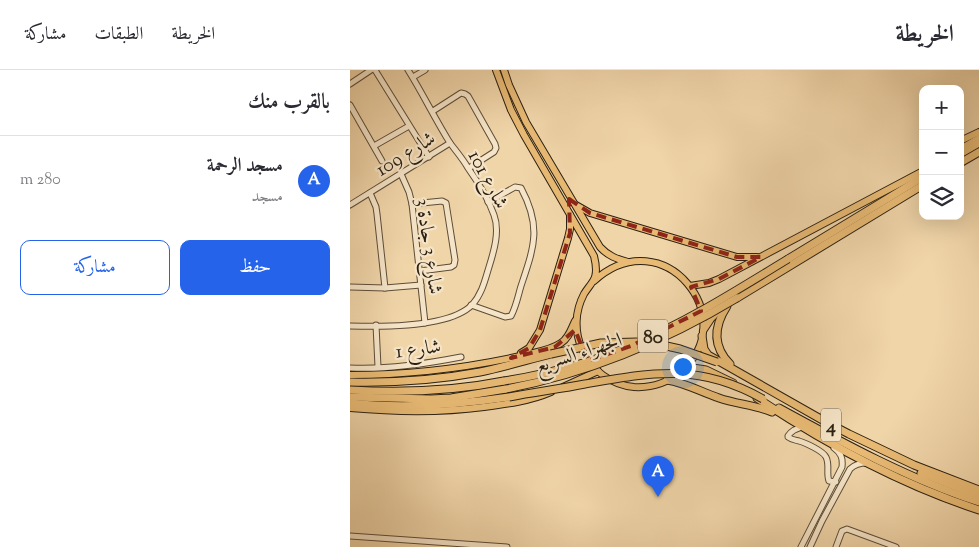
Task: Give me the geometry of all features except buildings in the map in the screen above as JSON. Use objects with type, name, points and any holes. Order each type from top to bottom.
[{"type":"highway","points":[[964,153],[979,141]]},
{"type":"highway","points":[[964,153],[979,153]]},
{"type":"highway","name":"الجهراء السريع","points":[[350,390],[393,391],[482,385],[544,373],[631,346],[709,306],[919,179]]},
{"type":"highway","name":"الجهراء السريع","points":[[350,397],[451,398],[541,382],[590,368],[628,354],[713,313],[919,188]]},
{"type":"highway","points":[[727,306],[719,321],[717,343],[721,353],[738,371]]},
{"type":"highway","name":"4","points":[[702,334],[705,352],[708,355],[810,414],[914,465],[979,490]]},
{"type":"highway","points":[[350,382],[401,381],[455,376],[601,343],[627,341],[668,346],[717,361],[825,425],[883,456],[979,496]]},
{"type":"highway","points":[[710,372],[708,364],[712,360],[717,361]]},
{"type":"highway","name":"4","points":[[686,366],[699,368],[731,382],[827,442],[870,464],[920,487],[979,510]]},
{"type":"highway","points":[[350,403],[382,406],[434,406],[472,403],[624,377],[656,373],[690,374],[715,378],[740,387],[882,462],[928,483],[979,502]]},
{"type":"highway","points":[[667,380],[685,384],[718,398],[766,409],[786,417]]},
{"type":"main road","points":[[496,70],[511,110],[524,135],[594,256],[596,262],[594,281]]},
{"type":"main road","points":[[504,70],[526,122],[600,247],[614,258],[629,262]]},
{"type":"main road","points":[[964,139],[979,132]]},
{"type":"main road","points":[[964,163],[979,153]]},
{"type":"main road","points":[[690,286],[709,283],[919,173]]},
{"type":"main road","name":"الجهراء السريع","points":[[702,334],[714,315],[727,306],[919,188]]},
{"type":"main road","points":[[575,204],[590,213],[737,257],[761,257]]},
{"type":"main road","points":[[511,358],[529,348],[540,330],[568,238],[570,214]]},
{"type":"main road","points":[[579,228],[582,230],[587,224]]},
{"type":"main road","name":"80","points":[[646,261],[663,265],[678,274],[694,292],[702,315],[702,334],[695,354],[675,376],[651,386],[630,386],[608,378],[598,371],[588,360],[581,347],[577,333],[578,310],[584,294],[594,281],[610,268],[629,262],[646,261]]},
{"type":"main road","name":"الجهراء السريع","points":[[350,375],[436,371],[472,366],[548,349],[562,343],[568,337],[577,318]]},
{"type":"main road","name":"الجهراء السريع","points":[[350,408],[420,412],[496,406],[544,395],[598,371]]},
{"type":"street","points":[[350,84],[371,70]]},
{"type":"street","points":[[376,70],[428,157]]},
{"type":"street","name":"شارع 101","points":[[350,326],[408,324],[447,319],[471,305],[481,292],[494,250],[496,233],[494,216],[488,202],[469,168],[450,143],[408,70]]},
{"type":"street","points":[[413,77],[425,70]]},
{"type":"street","points":[[433,111],[461,93],[468,96],[496,146],[494,152],[469,168]]},
{"type":"street","points":[[350,105],[382,161]]},
{"type":"street","points":[[374,146],[409,126]]},
{"type":"street","name":"شارع 109","points":[[350,205],[450,143]]},
{"type":"street","name":"شارع 3 جادة 3","points":[[401,174],[412,204],[425,322]]},
{"type":"street","points":[[471,305],[505,317],[511,316],[532,254],[534,222],[530,206],[522,188],[515,187],[488,202]]},
{"type":"street","points":[[370,193],[376,207],[385,288]]},
{"type":"street","points":[[412,204],[442,201],[446,203],[455,260],[451,267],[420,271]]},
{"type":"street","points":[[350,288],[421,285]]},
{"type":"street","name":"شارع 1","points":[[376,325],[378,368]]},
{"type":"street","name":"شارع 1","points":[[350,368],[397,367],[461,357]]},
{"type":"street","points":[[802,427],[790,432],[788,436],[791,440],[801,441],[823,454],[827,459],[829,480],[840,486]]},
{"type":"street","points":[[801,547],[842,467],[843,462],[840,452],[827,442]]},
{"type":"street","points":[[810,547],[850,469],[858,464],[870,464]]},
{"type":"street","points":[[836,547],[841,533],[845,529],[896,547]]},
{"type":"street","points":[[350,536],[507,547]]},
{"type":"street","points":[[871,547],[874,539]]},
{"type":"highlighted area","points":[[569,199],[590,213],[737,257],[761,257],[719,279],[691,287],[701,311],[631,346],[588,361],[575,330],[555,347],[511,358],[529,348],[540,330],[570,233]]},
{"type":"place","name":"مسجد الرحمة","points":[[658,497]]}]
